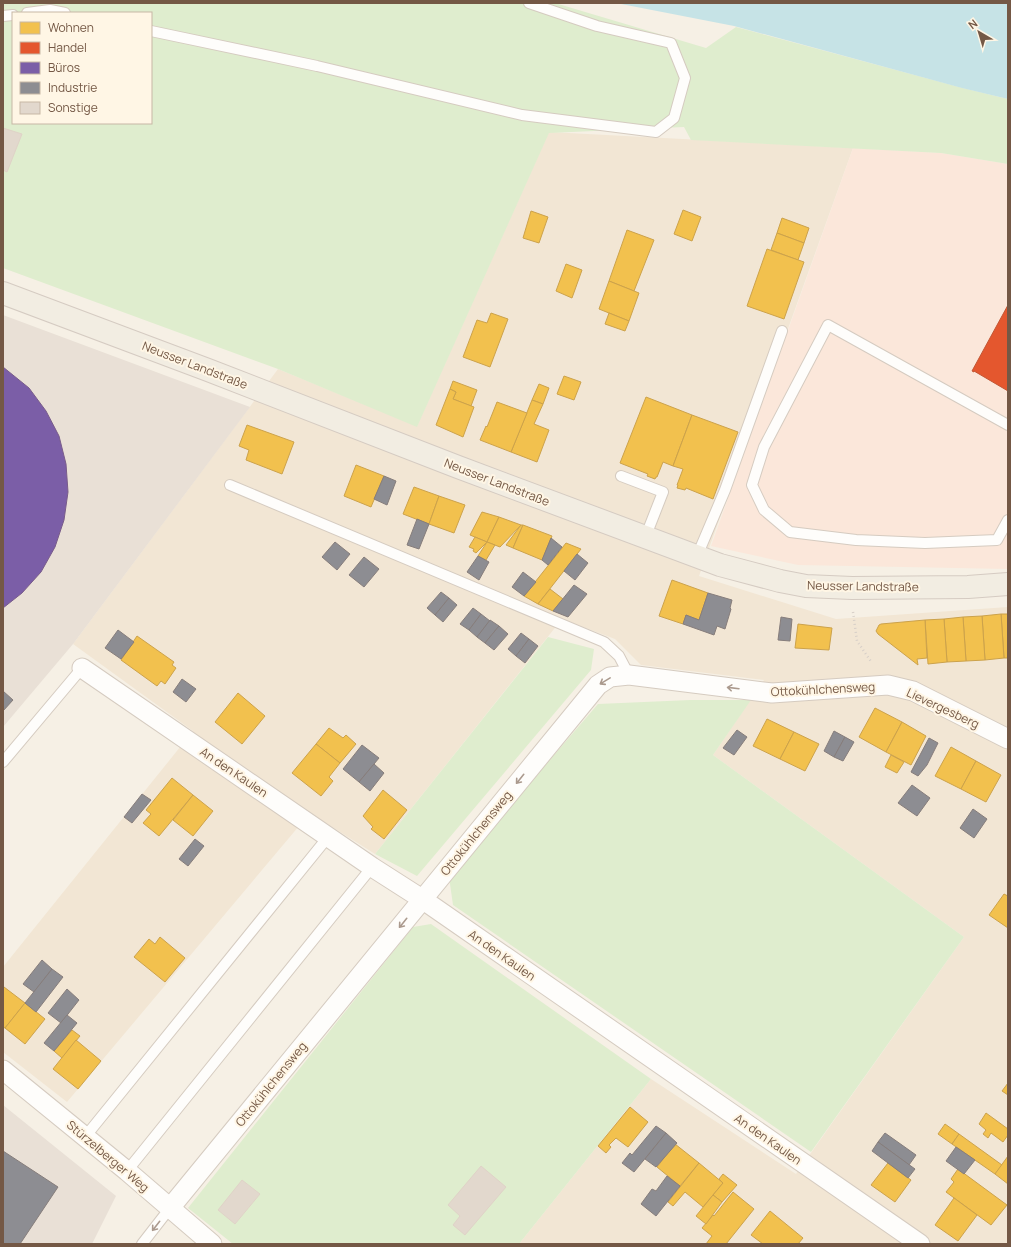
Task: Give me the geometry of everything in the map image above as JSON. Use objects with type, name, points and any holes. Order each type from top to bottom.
[{"type":"main road","name":"Neusser Landstraße","points":[[3,293],[645,538],[727,567],[800,585],[852,588],[968,587],[1008,584]]},
{"type":"street","name":"An den Kaulen","points":[[82,668],[372,867],[422,899],[920,1244]]},
{"type":"street","name":"Ottokühlchensweg","points":[[170,1208],[598,685],[610,677],[629,675],[772,693],[888,685]]},
{"type":"street","name":"Lievergesberg","points":[[888,685],[913,691],[1008,739]]},
{"type":"street","name":"Stürzelberger Weg","points":[[3,1070],[127,1171],[212,1244]]},
{"type":"lane","points":[[152,31],[317,66],[522,115],[656,132],[674,118],[685,78],[671,43],[597,26],[529,3]]},
{"type":"lane","points":[[35,12],[50,10],[60,12]]},
{"type":"lane","points":[[1008,425],[828,325],[764,447],[752,485],[764,510],[790,532],[856,540],[917,543],[997,540],[1008,520]]},
{"type":"lane","points":[[697,556],[725,490],[782,331]]},
{"type":"lane","points":[[621,476],[663,492],[645,538]]},
{"type":"lane","points":[[230,485],[604,642],[619,656],[629,675]]},
{"type":"lane","points":[[3,762],[82,668]]},
{"type":"lane","points":[[86,1137],[328,837]]},
{"type":"lane","points":[[127,1171],[372,867]]},
{"type":"lane","points":[[142,1244],[170,1208]]},
{"type":"path","points":[[852,588],[853,619],[857,641],[888,685]]},
{"type":"shaded area","points":[[549,132],[853,148],[699,576],[836,619],[1008,607],[1008,1244],[519,1244],[651,1079],[796,1174],[964,937],[713,755],[764,680],[641,665],[615,639],[562,619],[375,854],[310,813],[67,1102],[3,1052],[3,967],[193,731],[73,644],[278,369],[417,426]]},
{"type":"shaded area","points":[[853,148],[941,153],[1008,164],[1008,569],[798,565],[711,546]]},
{"type":"shaded area","points":[[3,315],[250,407],[73,644],[3,727]]},
{"type":"shaded area","points":[[3,1105],[116,1196],[92,1244],[3,1244]]},
{"type":"green space","points":[[3,3],[555,3],[706,48],[736,27],[1008,99],[1008,164],[941,153],[691,140],[684,127],[549,133],[417,427],[278,369],[3,268]]},
{"type":"green space","points":[[548,637],[594,649],[591,670],[417,876],[375,854]]},
{"type":"green space","points":[[690,700],[751,700],[713,755],[964,937],[811,1152],[453,905],[449,877],[598,704]]},
{"type":"green space","points":[[431,924],[651,1079],[519,1244],[233,1244],[188,1208],[413,927]]},
{"type":"water","points":[[616,3],[1008,3],[1008,99],[962,88],[734,26]]},
{"type":"building: Wohnen","points":[[683,210],[701,217],[692,241],[674,234]]},
{"type":"building: Wohnen","points":[[531,211],[548,217],[539,243],[523,238]]},
{"type":"building: Wohnen","points":[[782,218],[809,228],[804,243],[777,233]]},
{"type":"building: Wohnen","points":[[627,230],[654,240],[634,291],[609,281]]},
{"type":"building: Wohnen","points":[[777,233],[804,243],[798,260],[771,250]]},
{"type":"building: Wohnen","points":[[767,249],[804,262],[784,319],[747,306]]},
{"type":"building: Wohnen","points":[[566,264],[582,270],[572,298],[556,291]]},
{"type":"building: Wohnen","points":[[609,281],[639,293],[629,321],[599,309]]},
{"type":"building: Wohnen","points":[[491,313],[508,319],[490,367],[463,357],[477,320],[487,323]]},
{"type":"building: Wohnen","points":[[609,313],[629,321],[625,331],[605,324]]},
{"type":"building: Wohnen","points":[[564,376],[581,382],[574,400],[557,394]]},
{"type":"building: Wohnen","points":[[453,381],[477,390],[471,406],[453,399],[456,392],[450,389]]},
{"type":"building: Wohnen","points":[[539,384],[549,388],[543,404],[532,400]]},
{"type":"building: Wohnen","points":[[450,389],[456,392],[453,399],[474,407],[463,437],[436,425]]},
{"type":"building: Wohnen","points":[[646,397],[692,415],[673,466],[663,462],[655,479],[647,476],[648,474],[620,463]]},
{"type":"building: Wohnen","points":[[532,400],[543,404],[534,424],[549,430],[537,462],[511,452]]},
{"type":"building: Wohnen","points":[[497,402],[527,413],[511,452],[480,440]]},
{"type":"building: Wohnen","points":[[692,415],[738,432],[713,499],[686,488],[685,490],[677,488],[683,469],[673,466]]},
{"type":"building: Wohnen","points":[[247,425],[294,442],[282,474],[246,460],[249,450],[239,446]]},
{"type":"building: Wohnen","points":[[356,465],[384,476],[371,507],[344,496]]},
{"type":"building: Wohnen","points":[[414,487],[439,496],[429,524],[403,514]]},
{"type":"building: Wohnen","points":[[439,496],[465,505],[454,533],[429,524]]},
{"type":"building: Wohnen","points":[[482,512],[499,517],[487,542],[470,535]]},
{"type":"building: Wohnen","points":[[499,517],[521,525],[500,547],[487,542]]},
{"type":"building: Wohnen","points":[[521,525],[523,525],[513,548],[506,545]]},
{"type":"building: Wohnen","points":[[523,525],[552,536],[542,560],[513,548]]},
{"type":"building: Wohnen","points":[[475,537],[487,542],[476,553],[473,551],[474,549],[469,547]]},
{"type":"building: Wohnen","points":[[487,542],[495,545],[486,560],[478,556]]},
{"type":"building: Wohnen","points":[[566,543],[581,549],[538,604],[524,596]]},
{"type":"building: Wohnen","points":[[672,580],[708,593],[699,620],[686,615],[683,624],[659,616]]},
{"type":"building: Wohnen","points":[[550,589],[563,599],[553,611],[538,604]]},
{"type":"building: Wohnen","points":[[1001,614],[1008,614],[1008,658],[1004,658]]},
{"type":"building: Wohnen","points":[[1001,614],[1004,658],[985,660],[982,616]]},
{"type":"building: Wohnen","points":[[982,616],[985,660],[966,661],[963,617]]},
{"type":"building: Wohnen","points":[[963,617],[966,661],[947,662],[944,619]]},
{"type":"building: Wohnen","points":[[944,619],[947,662],[928,664],[925,620]]},
{"type":"building: Wohnen","points":[[925,620],[927,658],[917,659],[918,665],[876,631],[881,624]]},
{"type":"building: Wohnen","points":[[798,624],[832,628],[829,650],[795,648]]},
{"type":"building: Wohnen","points":[[137,636],[174,662],[172,665],[176,668],[165,684],[161,681],[157,686],[121,660]]},
{"type":"building: Wohnen","points":[[238,693],[265,716],[242,744],[215,722]]},
{"type":"building: Wohnen","points":[[875,708],[902,722],[886,752],[859,737]]},
{"type":"building: Wohnen","points":[[767,719],[794,732],[780,759],[753,746]]},
{"type":"building: Wohnen","points":[[902,722],[926,736],[911,765],[886,752]]},
{"type":"building: Wohnen","points":[[329,728],[343,738],[346,735],[356,744],[340,763],[316,744]]},
{"type":"building: Wohnen","points":[[794,732],[819,744],[805,771],[780,759]]},
{"type":"building: Wohnen","points":[[316,744],[340,763],[329,777],[333,781],[321,796],[292,773]]},
{"type":"building: Wohnen","points":[[951,747],[976,761],[961,789],[935,776]]},
{"type":"building: Wohnen","points":[[891,755],[904,762],[897,773],[885,767]]},
{"type":"building: Wohnen","points":[[976,761],[1001,775],[986,802],[961,789]]},
{"type":"building: Wohnen","points":[[172,778],[193,795],[159,836],[143,823],[151,814],[146,810]]},
{"type":"building: Wohnen","points":[[383,790],[407,810],[384,839],[371,829],[373,827],[363,816]]},
{"type":"building: Wohnen","points":[[193,795],[213,811],[193,836],[173,820]]},
{"type":"building: Wohnen","points":[[1004,894],[1008,896],[1008,928],[989,915]]},
{"type":"building: Wohnen","points":[[160,937],[185,958],[165,982],[134,957],[149,939],[155,944]]},
{"type":"building: Wohnen","points":[[4,987],[25,1003],[5,1028],[3,1027]]},
{"type":"building: Wohnen","points":[[25,1003],[45,1019],[25,1044],[5,1028]]},
{"type":"building: Wohnen","points":[[72,1030],[80,1036],[62,1058],[54,1051]]},
{"type":"building: Wohnen","points":[[76,1040],[101,1061],[78,1089],[53,1069]]},
{"type":"building: Wohnen","points":[[1008,1083],[1008,1095],[1002,1091]]},
{"type":"building: Wohnen","points":[[630,1107],[648,1122],[628,1147],[616,1138],[609,1145],[611,1147],[606,1153],[598,1146]]},
{"type":"building: Wohnen","points":[[986,1113],[1008,1129],[1008,1135],[1003,1142],[991,1133],[988,1138],[983,1134],[986,1130],[979,1124]]},
{"type":"building: Wohnen","points":[[945,1124],[959,1134],[952,1144],[938,1134]]},
{"type":"building: Wohnen","points":[[959,1134],[1002,1165],[995,1174],[952,1144]]},
{"type":"building: Wohnen","points":[[675,1144],[699,1163],[680,1186],[657,1167]]},
{"type":"building: Wohnen","points":[[1008,1156],[1008,1184],[995,1174]]},
{"type":"building: Wohnen","points":[[699,1163],[723,1183],[703,1207],[685,1192],[673,1206],[668,1202]]},
{"type":"building: Wohnen","points":[[888,1163],[911,1180],[895,1202],[871,1185]]},
{"type":"building: Wohnen","points":[[958,1169],[1007,1205],[991,1225],[946,1192],[954,1182],[951,1179]]},
{"type":"building: Wohnen","points":[[723,1174],[737,1185],[722,1202],[713,1195],[723,1183],[719,1179]]},
{"type":"building: Wohnen","points":[[733,1192],[754,1209],[726,1244],[706,1244],[712,1236],[702,1228],[713,1215],[714,1216]]},
{"type":"building: Wohnen","points":[[713,1195],[722,1202],[706,1224],[696,1216]]},
{"type":"building: Wohnen","points":[[954,1198],[977,1215],[958,1241],[935,1225]]},
{"type":"building: Wohnen","points":[[770,1211],[803,1238],[798,1244],[763,1244],[751,1235]]},
{"type":"building: Handel","points":[[1008,305],[1008,391],[972,371]]},
{"type":"building: Büros","points":[[3,367],[29,388],[46,411],[59,436],[66,464],[68,492],[64,520],[55,547],[41,572],[22,593],[3,608]]},
{"type":"building: Industrie","points":[[384,476],[396,481],[387,505],[374,499]]},
{"type":"building: Industrie","points":[[417,519],[429,524],[419,549],[407,545]]},
{"type":"building: Industrie","points":[[551,538],[562,547],[548,565],[542,560]]},
{"type":"building: Industrie","points":[[335,542],[350,554],[337,570],[322,557]]},
{"type":"building: Industrie","points":[[577,554],[588,563],[575,580],[564,571]]},
{"type":"building: Industrie","points":[[478,556],[489,562],[479,580],[467,572]]},
{"type":"building: Industrie","points":[[364,557],[379,569],[364,587],[349,575]]},
{"type":"building: Industrie","points":[[523,572],[536,582],[524,596],[512,587]]},
{"type":"building: Industrie","points":[[574,585],[587,594],[568,617],[553,611]]},
{"type":"building: Industrie","points":[[441,592],[449,598],[435,615],[427,608]]},
{"type":"building: Industrie","points":[[708,593],[732,600],[725,629],[717,626],[714,635],[683,624],[686,615],[699,620]]},
{"type":"building: Industrie","points":[[449,598],[457,605],[443,622],[435,615]]},
{"type":"building: Industrie","points":[[473,608],[481,614],[469,630],[460,624]]},
{"type":"building: Industrie","points":[[481,614],[490,621],[477,637],[469,630]]},
{"type":"building: Industrie","points":[[781,617],[792,619],[790,641],[778,640]]},
{"type":"building: Industrie","points":[[490,620],[499,626],[485,643],[477,637]]},
{"type":"building: Industrie","points":[[499,626],[508,634],[494,650],[485,643]]},
{"type":"building: Industrie","points":[[118,630],[134,642],[121,659],[105,648]]},
{"type":"building: Industrie","points":[[521,633],[529,639],[516,656],[508,649]]},
{"type":"building: Industrie","points":[[529,639],[538,646],[525,663],[516,656]]},
{"type":"building: Industrie","points":[[182,679],[196,689],[186,702],[173,692]]},
{"type":"building: Industrie","points":[[3,691],[13,700],[3,711]]},
{"type":"building: Industrie","points":[[737,730],[747,737],[734,755],[723,748]]},
{"type":"building: Industrie","points":[[834,731],[845,737],[834,757],[824,751]]},
{"type":"building: Industrie","points":[[845,737],[854,742],[843,761],[834,757]]},
{"type":"building: Industrie","points":[[929,738],[938,743],[927,765],[918,776],[911,772]]},
{"type":"building: Industrie","points":[[362,745],[379,758],[359,782],[343,769]]},
{"type":"building: Industrie","points":[[374,764],[384,773],[370,791],[359,782]]},
{"type":"building: Industrie","points":[[912,785],[930,798],[917,816],[898,803]]},
{"type":"building: Industrie","points":[[142,794],[151,800],[132,823],[124,817]]},
{"type":"building: Industrie","points":[[973,809],[987,819],[974,838],[960,828]]},
{"type":"building: Industrie","points":[[195,839],[204,846],[188,866],[179,859]]},
{"type":"building: Industrie","points":[[42,960],[52,969],[34,992],[23,984]]},
{"type":"building: Industrie","points":[[52,969],[63,977],[36,1012],[25,1003]]},
{"type":"building: Industrie","points":[[67,989],[79,1000],[61,1023],[48,1013]]},
{"type":"building: Industrie","points":[[67,1015],[77,1023],[54,1051],[44,1043]]},
{"type":"building: Industrie","points":[[656,1126],[666,1133],[634,1172],[622,1163],[630,1153],[632,1155]]},
{"type":"building: Industrie","points":[[666,1133],[677,1143],[656,1167],[645,1159]]},
{"type":"building: Industrie","points":[[885,1133],[916,1155],[909,1165],[878,1142]]},
{"type":"building: Industrie","points":[[878,1142],[915,1169],[908,1178],[872,1151]]},
{"type":"building: Industrie","points":[[956,1147],[975,1160],[964,1174],[946,1161]]},
{"type":"building: Industrie","points":[[3,1151],[58,1187],[20,1244],[3,1244]]},
{"type":"building: Industrie","points":[[667,1176],[680,1186],[656,1216],[641,1204],[652,1189],[656,1191]]},
{"type":"building: Sonstige","points":[[3,128],[22,134],[7,172],[3,170]]},
{"type":"building: Sonstige","points":[[481,1166],[506,1187],[465,1235],[453,1225],[460,1216],[448,1205]]},
{"type":"building: Sonstige","points":[[242,1180],[260,1194],[235,1224],[218,1210]]}]
